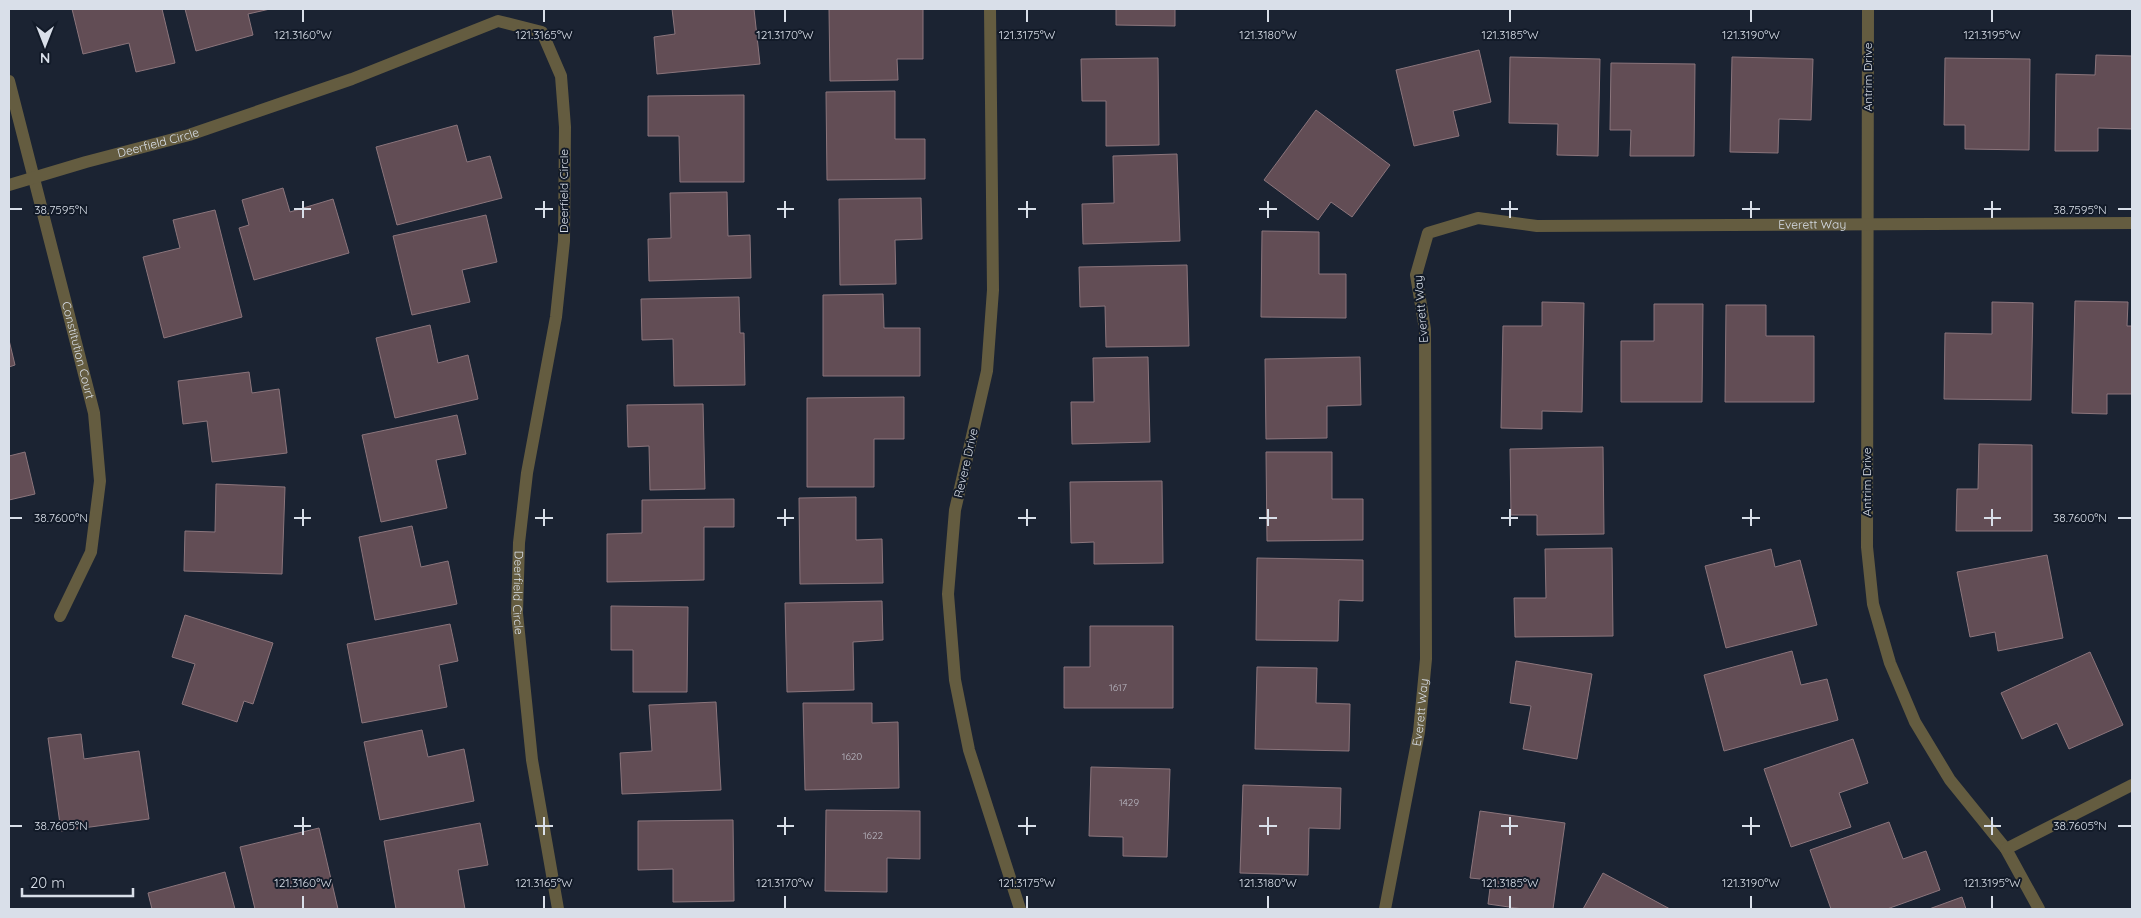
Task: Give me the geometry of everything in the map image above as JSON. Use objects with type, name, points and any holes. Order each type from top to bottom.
[{"type":"street","name":"Revere Drive","points":[[990,9],[992,290],[987,371],[955,510],[948,594],[955,680],[969,750],[1020,909]]},
{"type":"street","name":"Antrim Drive","points":[[1868,9],[1867,547],[1873,604],[1890,663],[1915,722],[1950,780],[2006,849],[2039,909]]},
{"type":"street","name":"Deerfield Circle","points":[[9,185],[198,132],[352,79],[498,21],[542,32],[561,76],[565,127],[564,241],[556,317],[527,473],[519,544],[518,612],[532,760],[558,909]]},
{"type":"street","name":"Constitution Court","points":[[9,81],[94,413],[100,481],[91,552],[60,616]]},
{"type":"street","name":"Everett Way","points":[[1385,909],[1419,732],[1426,659],[1425,329],[1416,275],[1428,233],[1478,218],[1537,226],[2132,223]]},
{"type":"street","points":[[2006,849],[2132,785]]},
{"type":"building","points":[[72,9],[162,9],[175,63],[136,72],[129,43],[83,54]]},
{"type":"building","points":[[185,9],[270,9],[248,14],[253,35],[196,51]]},
{"type":"building","points":[[672,9],[754,9],[760,64],[657,74],[654,37],[675,34]]},
{"type":"building","points":[[829,9],[923,9],[923,59],[897,59],[898,80],[830,81]]},
{"type":"building","points":[[1116,9],[1175,9],[1175,26],[1116,25]]},
{"type":"building","points":[[1479,50],[1491,102],[1453,111],[1459,136],[1414,146],[1396,70]]},
{"type":"building","points":[[2096,55],[2132,56],[2132,129],[2098,128],[2098,151],[2055,151],[2056,74],[2095,75]]},
{"type":"building","points":[[1510,57],[1600,59],[1598,156],[1557,155],[1558,124],[1509,123]]},
{"type":"building","points":[[1732,57],[1813,59],[1811,120],[1779,119],[1778,153],[1730,152]]},
{"type":"building","points":[[1158,58],[1159,145],[1106,146],[1106,101],[1082,101],[1081,59]]},
{"type":"building","points":[[1945,58],[2030,59],[2029,150],[1965,149],[1965,125],[1944,125]]},
{"type":"building","points":[[1611,63],[1695,64],[1694,156],[1630,156],[1631,130],[1610,130]]},
{"type":"building","points":[[895,91],[895,139],[925,139],[925,179],[827,180],[826,92]]},
{"type":"building","points":[[744,95],[744,182],[680,182],[679,136],[648,136],[648,96]]},
{"type":"building","points":[[1316,110],[1390,165],[1352,217],[1331,202],[1318,220],[1264,180]]},
{"type":"building","points":[[457,125],[467,162],[490,156],[502,198],[397,225],[376,147]]},
{"type":"building","points":[[1177,154],[1180,241],[1083,244],[1082,204],[1114,203],[1113,156]]},
{"type":"building","points":[[283,188],[290,212],[333,199],[349,253],[254,280],[239,228],[249,225],[242,200]]},
{"type":"building","points":[[727,192],[728,236],[750,235],[751,278],[649,281],[648,239],[671,238],[670,193]]},
{"type":"building","points":[[921,198],[922,239],[895,240],[896,284],[840,285],[839,199]]},
{"type":"building","points":[[215,210],[242,317],[164,338],[143,257],[180,248],[173,220]]},
{"type":"building","points":[[486,215],[497,262],[462,270],[470,302],[412,315],[393,236]]},
{"type":"building","points":[[1262,231],[1319,232],[1319,274],[1346,274],[1346,318],[1261,317]]},
{"type":"building","points":[[1187,265],[1189,346],[1106,347],[1105,306],[1080,307],[1079,267]]},
{"type":"building","points":[[883,294],[884,328],[920,328],[920,376],[823,376],[823,295]]},
{"type":"building","points":[[739,297],[740,333],[744,333],[745,385],[674,386],[673,339],[642,340],[641,299]]},
{"type":"building","points":[[2075,301],[2128,302],[2127,326],[2132,326],[2132,394],[2107,394],[2107,414],[2072,413]]},
{"type":"building","points":[[1542,302],[1584,303],[1582,412],[1542,411],[1542,429],[1501,428],[1503,326],[1542,326]]},
{"type":"building","points":[[1992,302],[2033,303],[2031,400],[1944,399],[1945,333],[1992,334]]},
{"type":"building","points":[[1654,304],[1703,304],[1702,402],[1621,402],[1621,341],[1654,341]]},
{"type":"building","points":[[1726,305],[1766,305],[1766,336],[1814,336],[1814,402],[1725,402]]},
{"type":"building","points":[[430,325],[438,363],[468,355],[478,399],[395,418],[376,338]]},
{"type":"building","points":[[9,340],[15,365],[9,367]]},
{"type":"building","points":[[1148,357],[1150,442],[1072,444],[1071,402],[1094,402],[1093,358]]},
{"type":"building","points":[[1360,357],[1361,405],[1327,406],[1327,438],[1266,439],[1265,359]]},
{"type":"building","points":[[249,372],[252,393],[279,389],[287,453],[212,462],[207,421],[183,424],[178,381]]},
{"type":"building","points":[[904,397],[904,439],[874,439],[874,487],[807,487],[807,398]]},
{"type":"building","points":[[703,404],[705,489],[650,490],[649,446],[628,447],[627,405]]},
{"type":"building","points":[[457,415],[466,454],[436,460],[447,508],[381,522],[362,435]]},
{"type":"building","points":[[1979,444],[2032,445],[2032,531],[1956,531],[1957,489],[1978,489]]},
{"type":"building","points":[[1603,447],[1604,534],[1537,535],[1537,515],[1511,515],[1510,449]]},
{"type":"building","points":[[25,452],[35,494],[9,500],[9,456]]},
{"type":"building","points":[[1266,452],[1332,452],[1332,499],[1363,499],[1363,540],[1267,541]]},
{"type":"building","points":[[1162,481],[1163,563],[1094,564],[1094,542],[1071,543],[1070,482]]},
{"type":"building","points":[[216,484],[285,487],[282,574],[184,571],[185,531],[215,532]]},
{"type":"building","points":[[856,497],[856,540],[882,539],[883,583],[800,584],[799,498]]},
{"type":"building","points":[[734,499],[734,527],[704,527],[704,580],[607,582],[607,534],[642,533],[642,500]]},
{"type":"building","points":[[412,526],[421,567],[448,561],[457,604],[375,620],[359,537]]},
{"type":"building","points":[[1612,548],[1613,636],[1515,637],[1514,598],[1546,598],[1545,549]]},
{"type":"building","points":[[1771,549],[1775,567],[1800,560],[1817,625],[1726,648],[1705,566]]},
{"type":"building","points":[[2047,555],[2063,638],[1998,651],[1995,632],[1970,637],[1957,572]]},
{"type":"building","points":[[1257,558],[1363,560],[1363,601],[1339,600],[1338,641],[1256,640]]},
{"type":"building","points":[[882,601],[883,640],[853,642],[854,690],[787,692],[785,603]]},
{"type":"building","points":[[611,606],[688,607],[687,692],[633,692],[633,650],[611,650]]},
{"type":"building","points":[[185,615],[273,643],[253,704],[244,701],[237,722],[182,704],[195,664],[172,657]]},
{"type":"building","points":[[450,624],[458,661],[439,665],[447,707],[362,723],[347,644]]},
{"type":"building","points":[[1090,626],[1173,626],[1173,708],[1064,708],[1064,667],[1090,667]]},
{"type":"building","points":[[1792,651],[1801,685],[1827,679],[1838,720],[1724,751],[1704,675]]},
{"type":"building","points":[[2090,652],[2123,725],[2069,749],[2057,723],[2022,739],[2001,693]]},
{"type":"building","points":[[1516,661],[1592,674],[1577,759],[1523,749],[1531,706],[1510,703]]},
{"type":"building","points":[[1257,667],[1317,668],[1316,703],[1350,704],[1349,751],[1255,749]]},
{"type":"building","points":[[716,702],[721,790],[622,794],[620,753],[652,751],[649,705]]},
{"type":"building","points":[[803,703],[872,703],[872,723],[898,722],[899,788],[805,790]]},
{"type":"building","points":[[422,730],[428,757],[464,749],[474,801],[380,820],[364,742]]},
{"type":"building","points":[[81,734],[84,759],[139,751],[149,819],[61,831],[48,738]]},
{"type":"building","points":[[1853,739],[1868,783],[1839,793],[1851,827],[1791,847],[1764,769]]},
{"type":"building","points":[[1091,767],[1170,769],[1167,857],[1123,856],[1123,837],[1089,836]]},
{"type":"building","points":[[1243,785],[1341,788],[1340,829],[1309,828],[1308,875],[1240,873]]},
{"type":"building","points":[[826,810],[920,811],[920,859],[887,858],[887,892],[825,891]]},
{"type":"building","points":[[1480,811],[1565,823],[1553,909],[1523,909],[1488,904],[1491,880],[1470,878]]},
{"type":"building","points":[[733,820],[734,901],[673,902],[673,869],[638,870],[638,821]]},
{"type":"building","points":[[1889,822],[1903,859],[1926,851],[1940,890],[1887,909],[1831,909],[1810,850]]},
{"type":"building","points":[[480,823],[488,865],[458,870],[465,909],[396,909],[384,841]]},
{"type":"building","points":[[319,828],[338,909],[255,909],[240,847]]},
{"type":"building","points":[[225,872],[235,909],[152,909],[148,893]]},
{"type":"building","points":[[1603,873],[1670,909],[1583,909]]},
{"type":"building","points":[[1962,897],[1966,909],[1929,909]]}]
